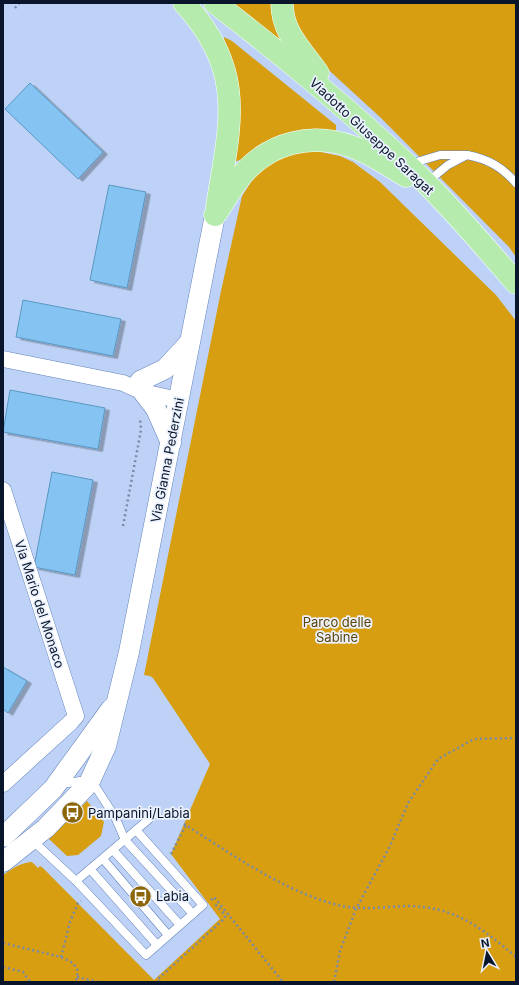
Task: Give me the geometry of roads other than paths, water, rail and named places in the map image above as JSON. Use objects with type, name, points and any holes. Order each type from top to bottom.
[{"type":"main road","points":[[184,3],[203,26],[215,46],[224,67],[229,91],[230,120],[215,215]]},
{"type":"main road","name":"Viadotto Giuseppe Saragat","points":[[215,3],[340,103],[407,165],[430,188],[516,283]]},
{"type":"main road","points":[[282,3],[285,24],[292,40],[340,103]]},
{"type":"main road","points":[[215,215],[237,181],[252,165],[280,147],[306,139],[329,140],[355,148],[430,188]]},
{"type":"street","name":"Via Gianna Pederzini","points":[[3,862],[32,840],[89,783],[106,746],[115,704],[129,652],[215,215]]},
{"type":"street","points":[[135,385],[165,369],[189,343]]},
{"type":"street","points":[[3,359],[179,395]]},
{"type":"street","points":[[135,385],[156,410],[171,443]]},
{"type":"street","name":"Via Mario del Monaco","points":[[3,490],[75,713],[75,719],[3,784]]},
{"type":"street","name":"Via Gianna Pederzini","points":[[3,837],[53,789],[115,704]]},
{"type":"lane","points":[[407,165],[429,157],[440,155],[467,155],[488,161],[498,166],[516,183]]},
{"type":"lane","points":[[430,188],[444,168],[467,155]]},
{"type":"lane","points":[[53,789],[74,780],[89,783],[95,786],[115,816],[125,840],[193,914]]},
{"type":"lane","points":[[76,881],[149,819]]},
{"type":"lane","points":[[32,840],[76,881],[146,955],[203,905],[136,830]]},
{"type":"lane","points":[[113,850],[180,924]]},
{"type":"lane","points":[[103,859],[168,935]]},
{"type":"lane","points":[[90,869],[157,945]]},
{"type":"place","name":"Pampanini/Labia","points":[[72,813]]},
{"type":"place","name":"Labia","points":[[140,896]]},
{"type":"park label","name":"Parco delle Sabine","points":[[337,630]]}]
